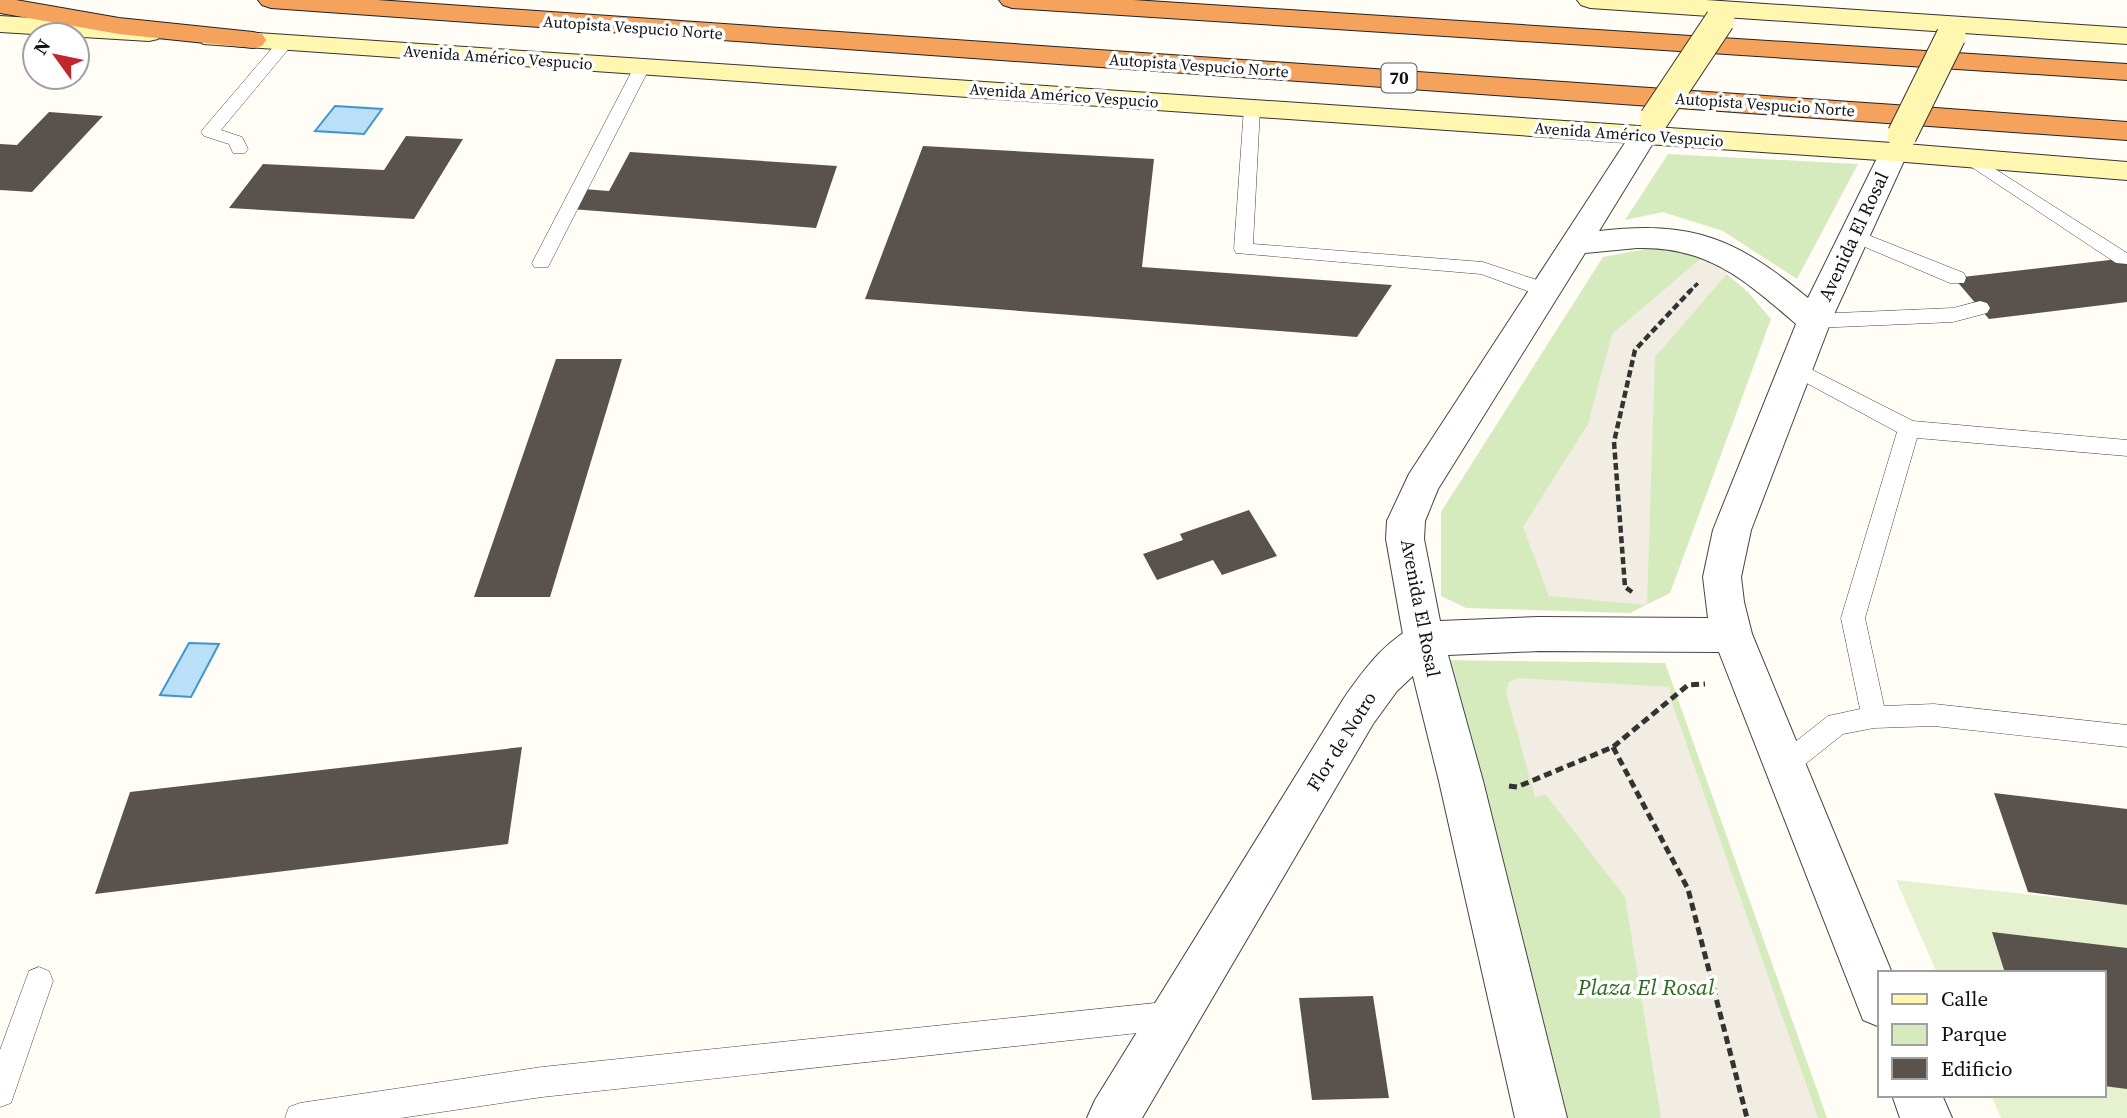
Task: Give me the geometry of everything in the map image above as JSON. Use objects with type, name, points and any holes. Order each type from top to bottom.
[{"type":"highway","name":"Autopista Vespucio Norte","points":[[271,0],[671,31],[1547,88],[2127,131]]},
{"type":"highway","points":[[1012,0],[2127,72]]},
{"type":"highway","points":[[0,5],[119,26],[253,40]]},
{"type":"main road","points":[[1590,0],[1954,31],[2127,36]]},
{"type":"main road","name":"Avenida El Rosal","points":[[1897,143],[1967,0]]},
{"type":"main road","name":"Avenida El Rosal","points":[[1649,127],[1727,10]]},
{"type":"main road","name":"Avenida Américo Vespucio","points":[[0,24],[1252,108],[1649,127],[1897,143],[1970,158],[2127,171]]},
{"type":"street","name":"Avenida El Rosal","points":[[1541,1118],[1461,781],[1424,640],[1405,539],[1409,512],[1422,484],[1649,127]]},
{"type":"street","name":"Avenida El Rosal","points":[[1878,998],[1732,634],[1724,602],[1723,577],[1726,555],[1743,498],[1795,368],[1814,321],[1897,143]]},
{"type":"street","points":[[1574,244],[1634,238],[1665,238],[1692,242],[1725,255],[1762,278],[1814,321]]},
{"type":"street","points":[[1424,640],[1474,634],[1671,637],[1732,634]]},
{"type":"street","name":"Flor de Notro","points":[[1113,1118],[1373,689],[1403,655],[1424,640]]},
{"type":"street","points":[[1918,1097],[1926,1118]]},
{"type":"lane","points":[[239,149],[236,142],[210,132],[285,43]]},
{"type":"lane","points":[[541,263],[642,67]]},
{"type":"lane","points":[[1252,108],[1243,248],[1483,268],[1545,290]]},
{"type":"lane","points":[[1970,158],[2123,259]]},
{"type":"lane","points":[[1853,235],[1957,278]]},
{"type":"lane","points":[[1814,321],[1953,315],[1980,309]]},
{"type":"lane","points":[[1795,368],[1909,429],[2127,448]]},
{"type":"lane","points":[[1874,717],[1853,618],[1909,429]]},
{"type":"lane","points":[[1785,765],[1837,724],[1874,717],[1934,715],[2127,736]]},
{"type":"lane","points":[[0,1092],[39,981]]},
{"type":"lane","points":[[300,1118],[542,1082],[1175,1015]]},
{"type":"path","points":[[1461,781],[1517,787],[1613,747],[1689,685],[1662,616],[1625,587],[1614,442],[1635,350],[1725,255]]},
{"type":"path","points":[[1613,747],[1688,889],[1747,1118]]},
{"type":"green space","points":[[1668,154],[1858,164],[1797,279],[1723,231],[1663,212],[1625,220]]},
{"type":"green space","points":[[1651,248],[1707,258],[1748,292],[1771,319],[1670,593],[1630,613],[1466,608],[1441,596],[1441,512],[1603,257]]},
{"type":"green space","name":"Plaza El Rosal","points":[[1439,660],[1665,663],[1827,1118],[1546,1118]]},
{"type":"green space","points":[[1896,880],[2127,905],[2127,1118],[2001,1118],[1992,1097],[2106,1097],[2106,971],[1936,971]]},
{"type":"shaded area","points":[[1706,254],[1732,268],[1655,357],[1647,605],[1549,596],[1523,527],[1588,424],[1612,334]]},
{"type":"shaded area","points":[[1517,678],[1670,687],[1671,700],[1818,1118],[1661,1118],[1625,897],[1546,795],[1535,797],[1506,692],[1509,682]]},
{"type":"water","points":[[335,106],[382,109],[364,134],[315,131]]},
{"type":"water","points":[[189,643],[219,644],[191,697],[160,695]]},
{"type":"building","points":[[49,112],[103,116],[32,192],[0,190],[0,144],[17,145]]},
{"type":"building","points":[[406,136],[463,139],[414,219],[229,208],[263,164],[384,170]]},
{"type":"building","points":[[923,146],[1154,159],[1142,267],[1392,285],[1357,337],[865,299]]},
{"type":"building","points":[[630,152],[837,166],[816,228],[571,209],[583,189],[609,191]]},
{"type":"building","points":[[2127,258],[2127,302],[1989,319],[1954,278]]},
{"type":"building","points":[[556,359],[622,359],[550,597],[474,597]]},
{"type":"building","points":[[1249,510],[1277,556],[1222,575],[1213,560],[1157,580],[1143,554],[1183,540],[1180,534]]},
{"type":"building","points":[[522,747],[508,844],[95,894],[130,792]]},
{"type":"building","points":[[1994,793],[2127,809],[2127,905],[2028,892]]},
{"type":"building","points":[[1992,932],[2127,948],[2127,1089],[2106,1086],[2106,971],[2004,971]]},
{"type":"building","points":[[1373,996],[1389,1098],[1312,1100],[1299,998]]}]
